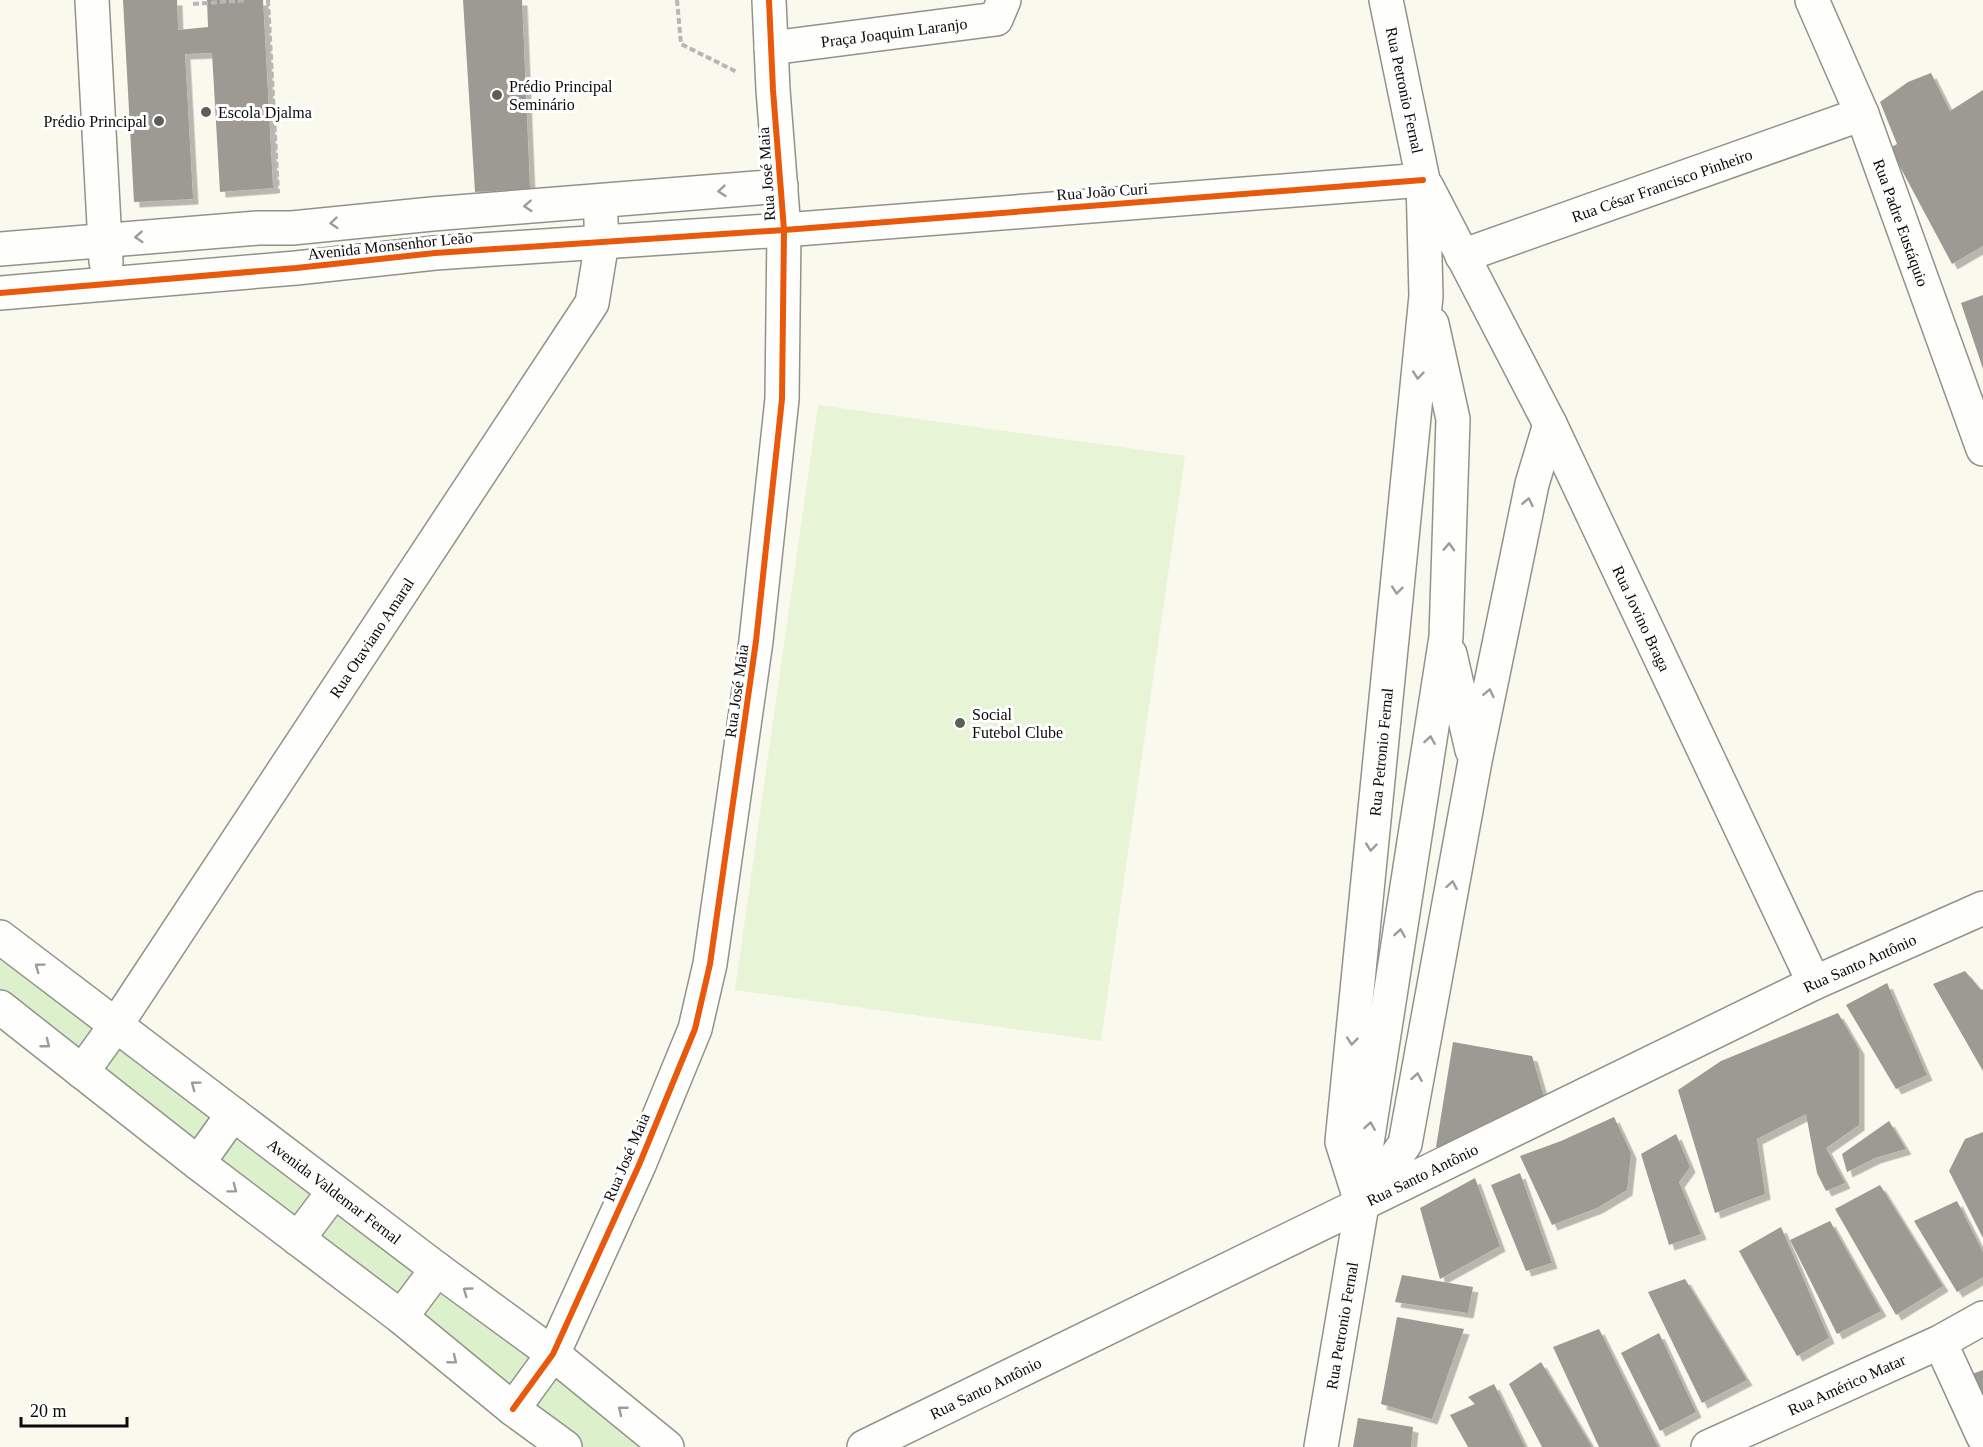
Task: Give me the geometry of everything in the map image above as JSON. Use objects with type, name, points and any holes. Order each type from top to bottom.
[{"type":"street","points":[[92,0],[103,240],[108,284]]},
{"type":"street","name":"Rua José Maia","points":[[513,1409],[553,1354],[639,1165],[691,1039],[710,964],[756,641],[782,399],[784,230],[773,90],[769,0]]},
{"type":"street","name":"Praça Joaquim Laranjo","points":[[771,48],[996,19],[1004,0]]},
{"type":"street","name":"Rua Petronio Fernal","points":[[1362,1205],[1342,1142],[1426,296],[1423,180],[1386,0]]},
{"type":"street","name":"Rua Padre Eustáquio","points":[[1812,0],[1862,114],[1983,449]]},
{"type":"street","name":"Rua César Francisco Pinheiro","points":[[1462,255],[1862,114]]},
{"type":"street","name":"Rua Petronio Fernal","points":[[1423,180],[1462,255]]},
{"type":"street","name":"Rua João Curi","points":[[784,230],[1423,180]]},
{"type":"street","name":"Avenida Monsenhor Leão","points":[[0,249],[292,228],[432,214],[781,186]]},
{"type":"street","name":"Rua Otaviano Amaral","points":[[82,1072],[116,1025],[592,303],[603,242],[600,201]]},
{"type":"street","points":[[432,214],[435,253]]},
{"type":"street","points":[[292,228],[296,268]]},
{"type":"street","name":"Avenida Monsenhor Leão","points":[[0,293],[296,268],[435,253],[784,230]]},
{"type":"street","name":"Rua Jovino Braga","points":[[1462,255],[1550,424],[1814,983]]},
{"type":"street","name":"Rua Petronio Fernal","points":[[1321,1447],[1362,1205],[1367,1143],[1446,637],[1454,419],[1426,296]]},
{"type":"street","name":"Rua Petronio Fernal","points":[[1362,1205],[1405,1144],[1475,761],[1532,484],[1550,424]]},
{"type":"street","name":"Rua Petronio Fernal","points":[[1446,637],[1475,761]]},
{"type":"street","name":"Rua Santo Antônio","points":[[864,1447],[1814,983],[1983,908]]},
{"type":"street","name":"Avenida Valdemar Fernal","points":[[1,940],[436,1269],[553,1354],[667,1447]]},
{"type":"street","points":[[0,1007],[198,1163],[401,1317],[513,1409],[565,1447]]},
{"type":"street","points":[[198,1163],[233,1114]]},
{"type":"street","points":[[298,1239],[334,1191]]},
{"type":"street","points":[[401,1317],[436,1269]]},
{"type":"street","name":"Rua Américo Matar","points":[[1708,1447],[1940,1342],[1983,1318]]},
{"type":"street","points":[[1940,1342],[1983,1436]]},
{"type":"path","points":[[193,4],[247,0]]},
{"type":"path","points":[[268,0],[278,193]]},
{"type":"path","points":[[676,0],[681,44],[773,90]]},
{"type":"green space","name":"Social Futebol Clube","points":[[818,405],[1185,456],[1101,1041],[735,990]]},
{"type":"green space","points":[[0,946],[115,1025],[82,1071],[0,1006]]},
{"type":"green space","points":[[116,1026],[232,1114],[197,1162],[83,1072]]},
{"type":"green space","points":[[234,1116],[333,1191],[297,1238],[199,1163]]},
{"type":"green space","points":[[334,1191],[435,1269],[400,1316],[298,1239]]},
{"type":"green space","points":[[436,1270],[549,1354],[512,1404],[401,1317]]},
{"type":"green space","points":[[553,1354],[666,1447],[566,1447],[514,1409]]},
{"type":"building","name":"Prédio Principal","points":[[123,0],[177,0],[178,30],[208,27],[207,0],[263,0],[273,188],[220,192],[212,53],[185,54],[193,199],[134,202]]},
{"type":"building","name":"Prédio Principal Seminário","points":[[463,0],[522,0],[530,189],[475,192]]},
{"type":"building","points":[[1931,73],[1950,111],[1983,90],[1983,246],[1952,264],[1890,148],[1897,144],[1880,102],[1908,82]]},
{"type":"building","points":[[1983,295],[1983,369],[1961,303]]},
{"type":"building","points":[[1965,971],[1981,990],[1983,989],[1983,1071],[1933,984]]},
{"type":"building","points":[[1887,983],[1927,1075],[1896,1089],[1846,1005]]},
{"type":"building","points":[[1838,1013],[1859,1049],[1859,1125],[1826,1148],[1845,1183],[1826,1191],[1817,1173],[1806,1114],[1757,1139],[1765,1194],[1715,1213],[1678,1090],[1721,1061]]},
{"type":"building","points":[[1453,1042],[1532,1056],[1546,1103],[1449,1150],[1436,1147]]},
{"type":"building","points":[[1614,1117],[1631,1153],[1627,1190],[1597,1208],[1552,1225],[1520,1156],[1561,1141]]},
{"type":"building","points":[[1889,1121],[1906,1149],[1875,1158],[1847,1172],[1842,1154]]},
{"type":"building","points":[[1983,1132],[1983,1238],[1949,1171],[1965,1139]]},
{"type":"building","points":[[1676,1134],[1690,1167],[1679,1182],[1701,1234],[1669,1245],[1641,1154]]},
{"type":"building","points":[[1520,1173],[1552,1263],[1526,1271],[1491,1185]]},
{"type":"building","points":[[1475,1178],[1500,1246],[1440,1279],[1420,1208]]},
{"type":"building","points":[[1880,1185],[1943,1286],[1896,1315],[1835,1209]]},
{"type":"building","points":[[1957,1201],[1983,1252],[1983,1277],[1957,1292],[1914,1221]]},
{"type":"building","points":[[1830,1221],[1881,1311],[1837,1334],[1790,1240]]},
{"type":"building","points":[[1781,1227],[1829,1338],[1797,1356],[1739,1251]]},
{"type":"building","points":[[1402,1275],[1473,1287],[1468,1313],[1395,1302]]},
{"type":"building","points":[[1685,1279],[1747,1380],[1702,1403],[1648,1292]]},
{"type":"building","points":[[1397,1317],[1464,1329],[1432,1419],[1381,1404]]},
{"type":"building","points":[[1599,1329],[1658,1447],[1599,1447],[1553,1347]]},
{"type":"building","points":[[1659,1333],[1696,1412],[1660,1431],[1621,1353]]},
{"type":"building","points":[[1541,1362],[1592,1447],[1542,1447],[1509,1384]]},
{"type":"building","points":[[1983,1370],[1983,1414],[1972,1374]]},
{"type":"building","points":[[1494,1384],[1525,1447],[1468,1447],[1450,1415],[1475,1404],[1468,1397]]},
{"type":"building","points":[[1358,1418],[1413,1427],[1411,1447],[1353,1447]]},
{"type":"cycle path","points":[[513,1409],[553,1354],[639,1165],[695,1029],[710,964],[756,641],[782,399],[784,230],[773,90],[769,0]]},
{"type":"cycle path","points":[[0,293],[296,268],[435,253],[784,230],[1423,180]]},
{"type":"place","name":"Prédio Principal Seminário","points":[[497,95]]},
{"type":"place","name":"Escola Djalma","points":[[206,112]]},
{"type":"place","name":"Prédio Principal","points":[[159,121]]},
{"type":"place","name":"Social Futebol Clube","points":[[960,723]]}]
